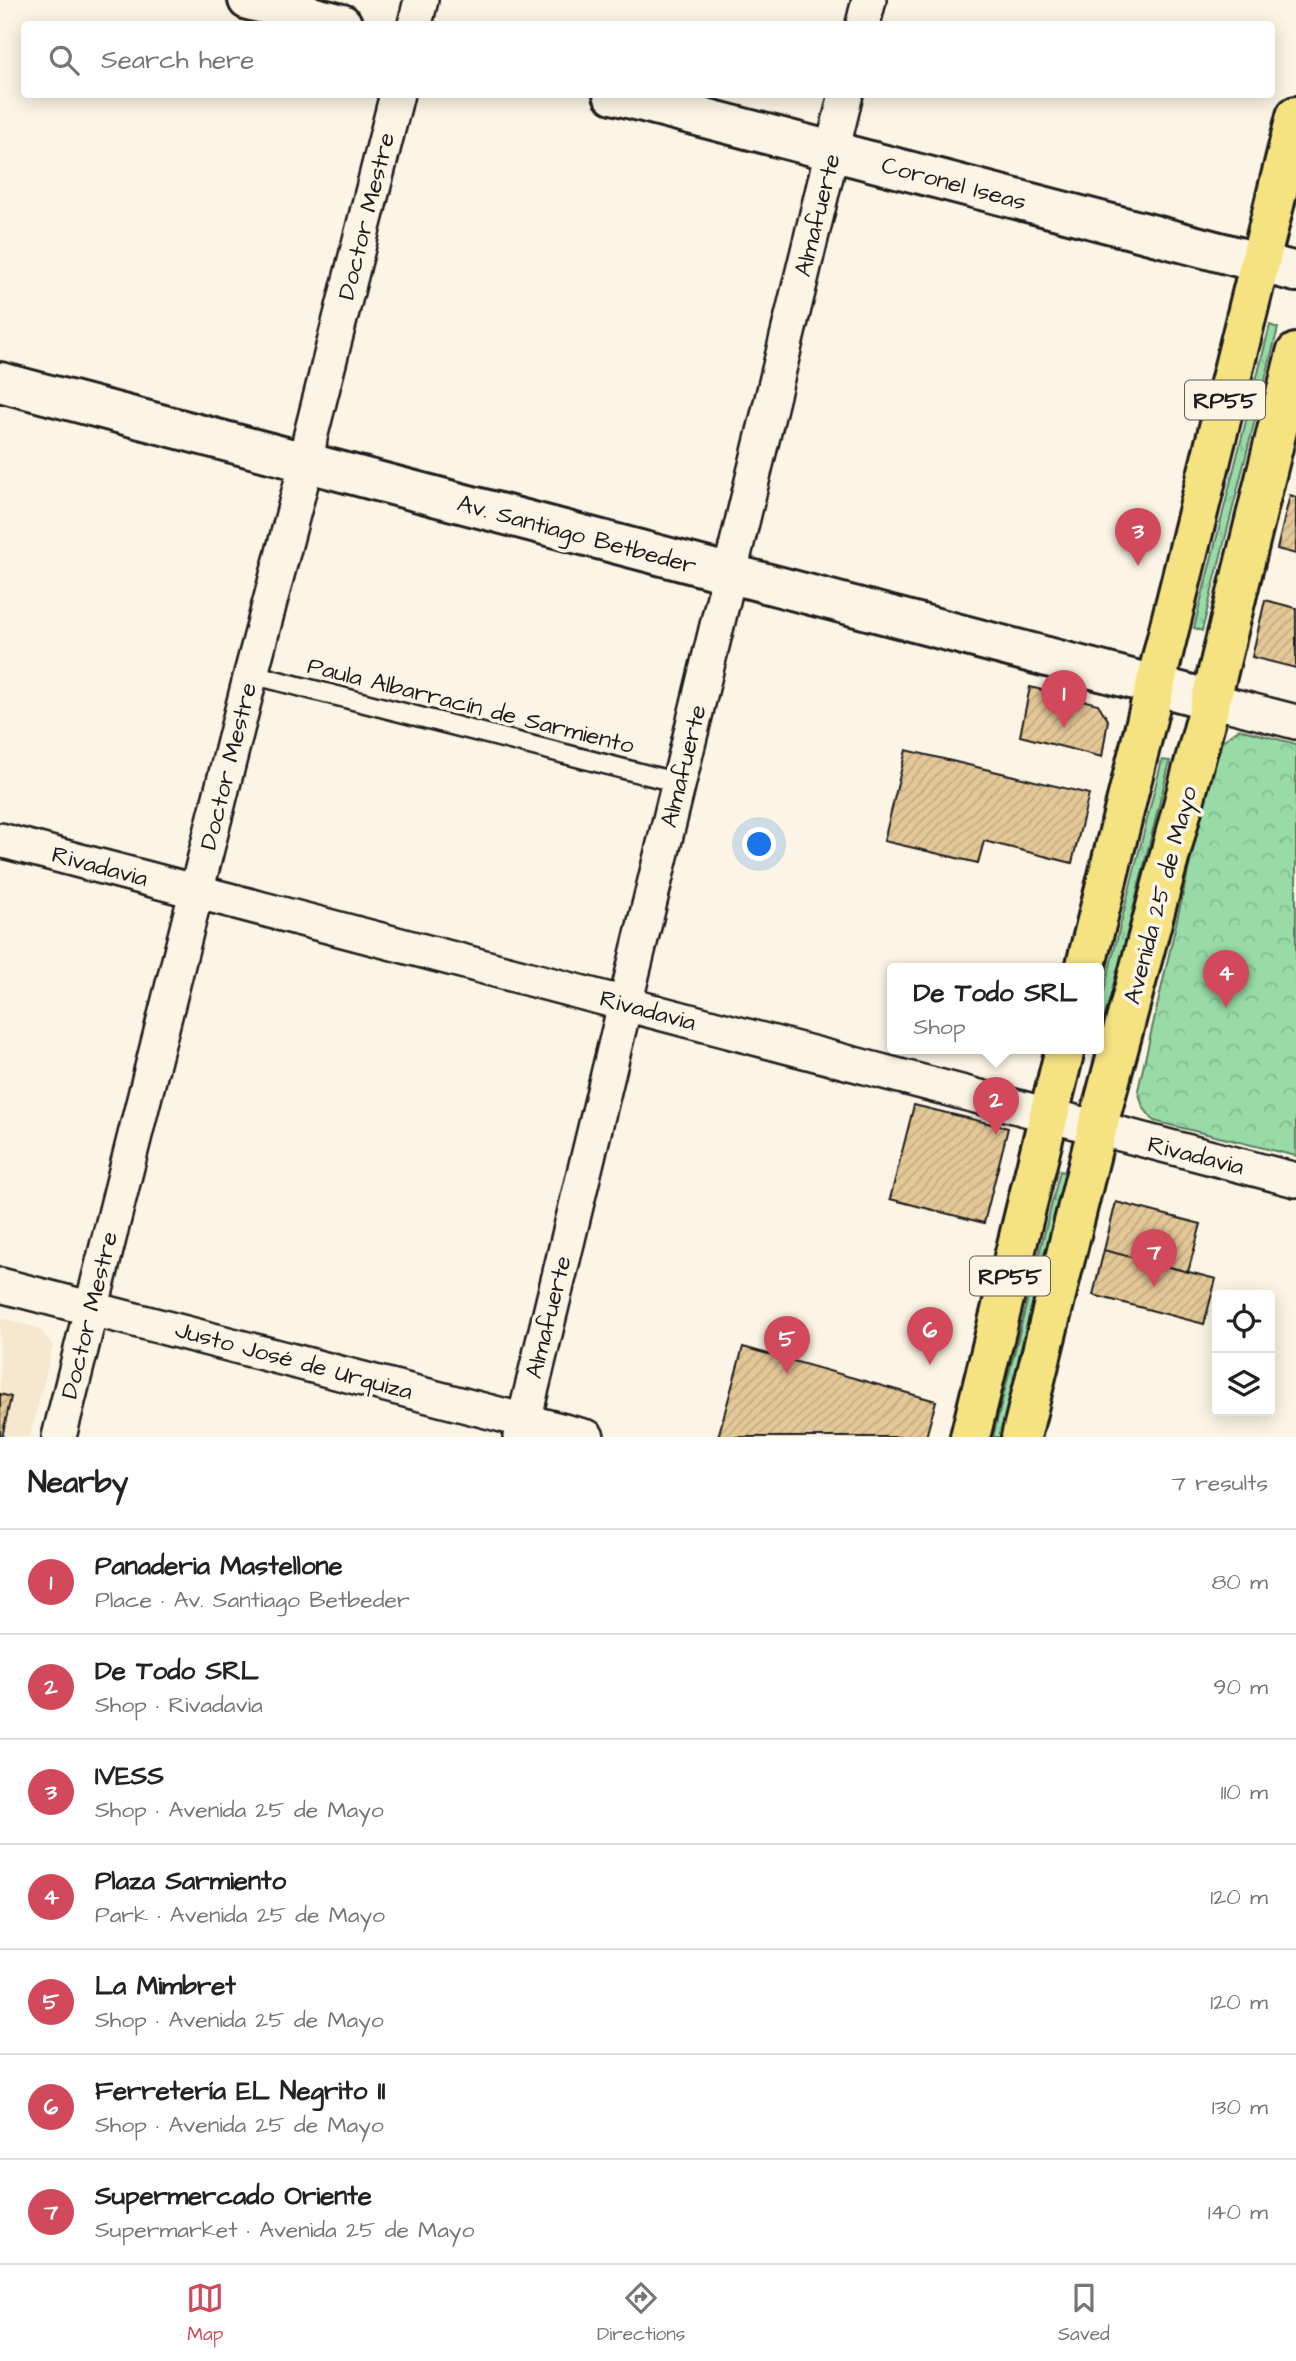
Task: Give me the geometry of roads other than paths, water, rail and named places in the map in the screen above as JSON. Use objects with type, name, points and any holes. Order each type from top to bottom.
[{"type":"main road","points":[[248,0],[330,21]]},
{"type":"main road","name":"Coronel Iseas","points":[[628,98],[1296,272]]},
{"type":"main road","name":"RP55","points":[[1086,963],[1296,116]]},
{"type":"main road","name":"Avenida 25 de Mayo","points":[[1021,1437],[1097,1129],[1211,700],[1296,353]]},
{"type":"main road","name":"Av. Santiago Betbeder","points":[[0,382],[1211,700]]},
{"type":"main road","name":"RP55","points":[[970,1437],[1064,1054]]},
{"type":"street","points":[[416,21],[421,0]]},
{"type":"street","points":[[864,21],[869,0]]},
{"type":"street","name":"Doctor Mestre","points":[[59,1437],[307,461],[310,438],[396,98]]},
{"type":"street","name":"Almafuerte","points":[[522,1429],[845,98]]},
{"type":"street","points":[[1211,700],[1296,722]]},
{"type":"street","name":"Rivadavia","points":[[0,840],[1050,1114],[1097,1129],[1296,1181]]},
{"type":"street","name":"Justo José de Urquiza","points":[[0,1284],[522,1429],[587,1437]]},
{"type":"lane","name":"Paula Albarracín de Sarmiento","points":[[251,674],[679,783]]},
{"type":"place","name":"IVESS","points":[[1138,566]]},
{"type":"place","name":"Panaderia Mastellone","points":[[1064,728]]},
{"type":"place","name":"Plaza Sarmiento","points":[[1226,1008]]},
{"type":"place","name":"De Todo SRL","points":[[996,1135]]},
{"type":"place","name":"Supermercado Oriente","points":[[1154,1287]]},
{"type":"place","name":"Ferretería EL Negrito II","points":[[930,1365]]},
{"type":"place","name":"La Mimbret","points":[[787,1374]]}]
